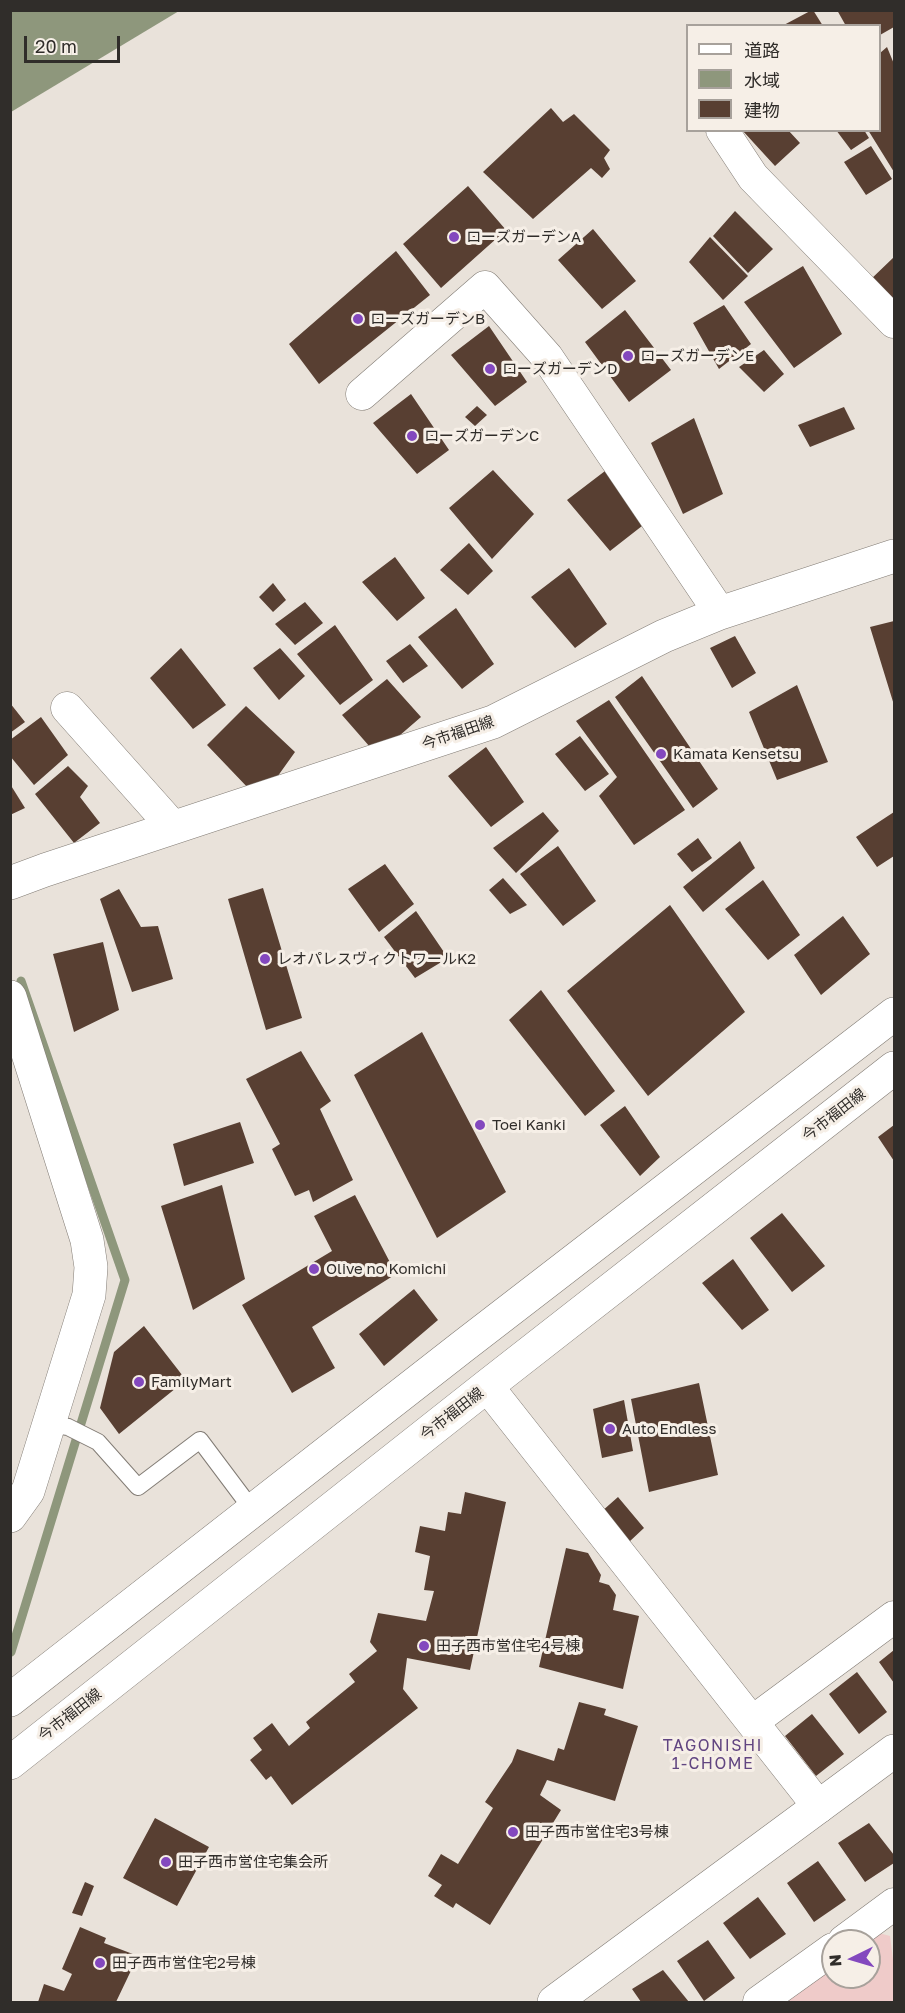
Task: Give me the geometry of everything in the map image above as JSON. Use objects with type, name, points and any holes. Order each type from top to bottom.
[{"type":"main road","name":"今市福田線","points":[[10,883],[494,722],[664,636],[720,613],[894,556]]},
{"type":"main road","points":[[10,997],[87,1240],[91,1267],[89,1295],[58,1426],[28,1491],[10,1516]]},
{"type":"main road","points":[[10,1700],[894,1014]]},
{"type":"main road","name":"今市福田線","points":[[10,1763],[894,1068]]},
{"type":"main road","points":[[554,2002],[894,1751]]},
{"type":"street","points":[[723,132],[753,177],[894,322]]},
{"type":"street","points":[[362,394],[485,287],[547,357],[720,613]]},
{"type":"street","points":[[67,708],[173,827]]},
{"type":"street","points":[[488,1386],[819,1807]]},
{"type":"street","points":[[752,1722],[894,1617]]},
{"type":"street","points":[[860,1929],[894,1904]]},
{"type":"street","points":[[759,2002],[821,1958]]},
{"type":"lane","points":[[58,1426],[83,1434],[98,1442],[138,1487],[200,1440],[254,1512]]},
{"type":"shaded area","points":[[881,1934],[890,1936],[894,1967],[894,2002],[775,2002],[821,1968],[821,1989],[881,1989]]},
{"type":"water","points":[[11,10],[179,10],[179,11],[11,112]]},
{"type":"building","points":[[812,10],[822,24],[786,24]]},
{"type":"building","points":[[837,10],[894,10],[894,27],[881,34],[881,24],[845,24]]},
{"type":"building","points":[[887,47],[894,64],[894,172],[869,132],[881,132],[881,52]]},
{"type":"building","points":[[551,108],[563,122],[574,114],[610,150],[604,158],[610,169],[602,178],[591,168],[533,219],[483,172]]},
{"type":"building","points":[[744,132],[790,132],[800,143],[775,166]]},
{"type":"building","points":[[838,132],[865,132],[869,138],[851,150]]},
{"type":"building","points":[[871,146],[892,179],[866,195],[844,162]]},
{"type":"building","name":"ローズガーデンA","points":[[468,186],[506,230],[441,288],[403,244]]},
{"type":"building","points":[[735,211],[773,249],[748,273],[713,236]]},
{"type":"building","points":[[593,229],[636,281],[602,309],[558,260]]},
{"type":"building","points":[[710,237],[748,276],[723,300],[689,262]]},
{"type":"building","name":"ローズガーデンB","points":[[396,251],[430,295],[319,384],[289,344]]},
{"type":"building","points":[[894,257],[894,307],[869,281]]},
{"type":"building","points":[[803,266],[842,334],[794,368],[744,302]]},
{"type":"building","points":[[724,305],[751,344],[719,369],[693,323]]},
{"type":"building","name":"ローズガーデンE","points":[[625,310],[671,370],[629,402],[585,342]]},
{"type":"building","name":"ローズガーデンD","points":[[489,326],[527,382],[495,406],[451,355]]},
{"type":"building","points":[[764,350],[784,374],[764,392],[739,367]]},
{"type":"building","name":"ローズガーデンC","points":[[411,394],[449,450],[417,474],[373,423]]},
{"type":"building","points":[[477,406],[487,415],[475,426],[465,417]]},
{"type":"building","points":[[844,407],[855,429],[810,447],[798,425]]},
{"type":"building","points":[[694,418],[723,494],[683,514],[651,443]]},
{"type":"building","points":[[493,470],[534,514],[492,559],[449,508]]},
{"type":"building","points":[[605,471],[642,526],[610,551],[567,500]]},
{"type":"building","points":[[469,543],[493,571],[468,595],[440,570]]},
{"type":"building","points":[[395,557],[425,598],[397,621],[362,582]]},
{"type":"building","points":[[569,568],[607,624],[575,648],[531,597]]},
{"type":"building","points":[[273,583],[286,600],[273,612],[259,597]]},
{"type":"building","points":[[305,602],[323,623],[295,645],[275,624]]},
{"type":"building","points":[[456,608],[494,664],[462,689],[418,637]]},
{"type":"building","points":[[894,621],[894,705],[870,627]]},
{"type":"building","points":[[335,625],[373,680],[340,705],[297,654]]},
{"type":"building","points":[[735,636],[756,673],[732,688],[710,648]]},
{"type":"building","points":[[410,644],[428,666],[403,683],[386,661]]},
{"type":"building","points":[[181,648],[226,705],[193,729],[150,678]]},
{"type":"building","points":[[280,648],[305,676],[279,700],[253,668]]},
{"type":"building","points":[[642,676],[718,789],[693,808],[615,697]]},
{"type":"building","points":[[387,679],[421,717],[377,755],[342,715]]},
{"type":"building","points":[[797,685],[828,762],[777,780],[749,712]]},
{"type":"building","points":[[609,700],[685,810],[634,845],[599,796],[617,777],[576,721]]},
{"type":"building","points":[[10,703],[25,722],[10,733]]},
{"type":"building","points":[[246,706],[295,752],[275,780],[250,790],[207,745]]},
{"type":"building","points":[[41,717],[68,755],[34,785],[10,756],[10,740]]},
{"type":"building","points":[[580,736],[609,774],[585,791],[555,754]]},
{"type":"building","points":[[486,747],[524,802],[491,827],[448,776]]},
{"type":"building","points":[[68,766],[88,786],[80,797],[100,823],[74,843],[35,794]]},
{"type":"building","points":[[10,784],[25,808],[10,815]]},
{"type":"building","points":[[543,812],[559,831],[516,873],[493,848]]},
{"type":"building","points":[[894,812],[894,856],[877,867],[856,837]]},
{"type":"building","points":[[698,838],[712,858],[692,872],[677,854]]},
{"type":"building","points":[[740,841],[755,868],[703,912],[683,887]]},
{"type":"building","points":[[558,846],[596,901],[563,926],[520,874]]},
{"type":"building","points":[[385,864],[414,904],[379,932],[348,889]]},
{"type":"building","points":[[503,878],[527,905],[510,914],[489,890]]},
{"type":"building","points":[[763,880],[800,935],[768,960],[725,909]]},
{"type":"building","name":"レオパレスヴィクトワールK2","points":[[263,888],[302,1018],[266,1030],[228,899]]},
{"type":"building","points":[[119,889],[141,927],[158,926],[173,979],[132,992],[100,899]]},
{"type":"building","points":[[670,905],[745,1012],[648,1096],[567,991]]},
{"type":"building","points":[[416,911],[448,958],[415,978],[384,937]]},
{"type":"building","points":[[843,916],[870,954],[821,995],[794,955]]},
{"type":"building","points":[[103,942],[119,1010],[74,1032],[53,954]]},
{"type":"building","points":[[541,990],[615,1091],[585,1116],[509,1020]]},
{"type":"building","points":[[422,1032],[506,1192],[437,1238],[354,1075]]},
{"type":"building","points":[[301,1051],[331,1101],[320,1109],[353,1180],[313,1202],[309,1190],[295,1196],[272,1149],[280,1144],[246,1079]]},
{"type":"building","points":[[625,1106],[660,1157],[640,1176],[600,1125]]},
{"type":"building","points":[[240,1122],[254,1163],[184,1186],[173,1144]]},
{"type":"building","points":[[894,1125],[894,1161],[878,1137]]},
{"type":"building","points":[[222,1185],[245,1279],[193,1310],[161,1206]]},
{"type":"building","points":[[355,1195],[396,1274],[312,1327],[335,1368],[292,1393],[242,1305],[332,1251],[314,1216]]},
{"type":"building","points":[[782,1213],[825,1266],[792,1292],[750,1238]]},
{"type":"building","points":[[733,1259],[769,1310],[742,1330],[702,1283]]},
{"type":"building","points":[[414,1289],[438,1320],[384,1366],[359,1334]]},
{"type":"building","points":[[144,1326],[186,1380],[119,1434],[100,1408],[114,1352]]},
{"type":"building","points":[[699,1383],[718,1475],[649,1492],[631,1399]]},
{"type":"building","points":[[624,1400],[633,1451],[602,1458],[593,1409]]},
{"type":"building","name":"田子西市営住宅4号棟","points":[[465,1492],[506,1502],[470,1670],[407,1658],[403,1689],[418,1708],[292,1805],[271,1776],[266,1780],[250,1760],[262,1750],[253,1738],[272,1723],[289,1746],[310,1728],[306,1722],[355,1682],[349,1674],[377,1651],[370,1642],[378,1613],[426,1621],[434,1591],[424,1590],[430,1556],[415,1552],[420,1526],[445,1531],[448,1512],[461,1514]]},
{"type":"building","points":[[618,1497],[644,1528],[629,1542],[601,1512]]},
{"type":"building","points":[[566,1548],[588,1553],[601,1575],[599,1582],[609,1585],[616,1595],[613,1610],[639,1616],[623,1689],[539,1667]]},
{"type":"building","points":[[894,1650],[894,1683],[879,1662]]},
{"type":"building","points":[[857,1672],[887,1712],[859,1734],[829,1694]]},
{"type":"building","name":"田子西市営住宅3号棟","points":[[579,1702],[606,1709],[604,1715],[638,1726],[615,1801],[547,1780],[540,1795],[561,1810],[490,1925],[456,1903],[453,1908],[434,1896],[442,1885],[428,1876],[441,1854],[458,1864],[493,1808],[485,1802],[512,1762],[517,1749],[554,1761],[558,1748],[564,1750]]},
{"type":"building","points":[[812,1714],[844,1754],[816,1776],[785,1736]]},
{"type":"building","name":"田子西市営住宅集会所","points":[[155,1818],[209,1847],[177,1906],[123,1878]]},
{"type":"building","points":[[869,1823],[894,1855],[894,1863],[865,1882],[838,1843]]},
{"type":"building","points":[[818,1861],[846,1900],[814,1922],[787,1883]]},
{"type":"building","points":[[85,1882],[94,1886],[82,1916],[72,1913]]},
{"type":"building","points":[[758,1897],[786,1934],[750,1959],[723,1923]]},
{"type":"building","name":"田子西市営住宅2号棟","points":[[80,1927],[106,1938],[104,1943],[138,1956],[116,2002],[38,2002],[44,1984],[64,1991],[72,1974],[62,1969]]},
{"type":"building","points":[[708,1940],[735,1978],[704,2001],[677,1961]]},
{"type":"building","points":[[663,1970],[689,2002],[641,2002],[632,1989]]},
{"type":"waterway","points":[[11,1652],[125,1280],[21,981]]},
{"type":"place","name":"ローズガーデンA","points":[[454,237]]},
{"type":"place","name":"ローズガーデンB","points":[[358,319]]},
{"type":"place","name":"ローズガーデンE","points":[[628,356]]},
{"type":"place","name":"ローズガーデンD","points":[[490,369]]},
{"type":"place","name":"ローズガーデンC","points":[[412,436]]},
{"type":"place","name":"Kamata Kensetsu","points":[[661,754]]},
{"type":"place","name":"レオパレスヴィクトワールK2","points":[[265,959]]},
{"type":"place","name":"Toei Kanki","points":[[480,1125]]},
{"type":"place","name":"Olive no Komichi","points":[[314,1269]]},
{"type":"place","name":"FamilyMart","points":[[139,1382]]},
{"type":"place","name":"Auto Endless","points":[[610,1429]]},
{"type":"place","name":"田子西市営住宅4号棟","points":[[424,1646]]},
{"type":"place","name":"田子西市営住宅3号棟","points":[[513,1832]]},
{"type":"place","name":"田子西市営住宅集会所","points":[[166,1862]]},
{"type":"place","name":"田子西市営住宅2号棟","points":[[100,1963]]},
{"type":"district","name":"TAGONISHI 1-CHOME","points":[[713,1755]]}]
